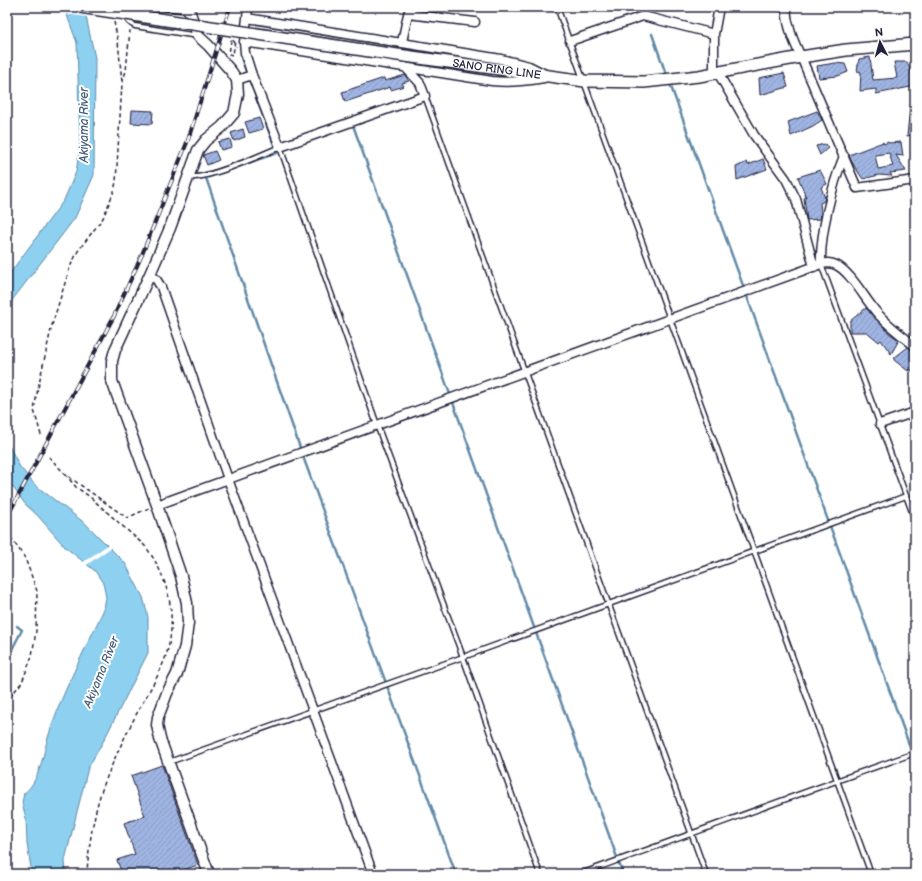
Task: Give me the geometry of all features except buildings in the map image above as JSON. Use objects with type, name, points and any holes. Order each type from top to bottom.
[{"type":"main road","name":"SANO RING LINE","points":[[80,7],[376,52],[585,81],[644,82],[716,73],[801,57],[879,46],[915,44]]},
{"type":"street","points":[[248,7],[244,42],[245,53],[280,148],[425,96],[420,83],[403,65]]},
{"type":"street","points":[[720,7],[714,34],[716,73],[754,135],[786,179],[796,199],[817,266]]},
{"type":"street","points":[[786,7],[787,22],[793,41],[857,188],[915,180]]},
{"type":"street","points":[[189,9],[198,36],[222,60],[237,80],[238,94],[234,113],[222,127],[206,140],[198,150],[170,228],[115,350],[112,381],[181,576],[187,603],[188,622],[184,646],[177,674],[167,693],[157,725],[209,874]]},
{"type":"street","points":[[402,44],[410,11],[475,22]]},
{"type":"street","points":[[570,41],[643,16],[714,34]]},
{"type":"street","points":[[247,18],[501,59],[529,66],[549,77]]},
{"type":"street","points":[[244,42],[403,65],[503,82],[549,77]]},
{"type":"street","points":[[237,80],[252,75]]},
{"type":"street","points":[[817,266],[828,213],[844,156]]},
{"type":"street","points":[[157,505],[828,263],[836,265],[846,273],[877,313],[894,330],[915,346]]},
{"type":"street","points":[[150,274],[156,279],[161,287],[228,479],[373,874]]},
{"type":"street","points":[[880,424],[915,412]]},
{"type":"lane","points":[[125,7],[127,20],[135,26],[198,36]]},
{"type":"lane","points":[[156,7],[189,9]]},
{"type":"lane","points":[[557,7],[871,874]]},
{"type":"lane","points":[[332,55],[336,33]]},
{"type":"lane","points":[[425,96],[706,874]]},
{"type":"lane","points":[[188,177],[194,178],[209,175],[280,148],[377,425],[463,658],[540,874]]},
{"type":"lane","points":[[817,266],[880,424],[915,520]]},
{"type":"lane","points":[[169,762],[463,658],[906,496]]},
{"type":"lane","points":[[580,874],[915,753]]},
{"type":"path","points":[[41,435],[34,410],[52,325],[70,267],[78,251],[103,218],[116,182],[122,84],[118,41],[114,21]]},
{"type":"path","points":[[122,84],[126,71],[131,24]]},
{"type":"path","points":[[236,36],[235,42],[234,49],[233,55],[229,54],[231,40],[234,40],[236,48],[238,55]]},
{"type":"path","points":[[49,457],[76,487],[145,546],[152,556],[166,586],[171,618],[170,636],[164,662],[135,716],[102,788],[94,820],[88,874]]},
{"type":"path","points":[[65,474],[127,518],[157,505]]},
{"type":"path","points":[[7,532],[26,558],[37,591],[37,598],[36,631],[32,656],[22,682],[7,700]]},
{"type":"water","name":"Akiyama River","points":[[64,7],[84,7],[95,58],[94,175],[75,218],[7,307],[7,277],[64,200],[76,172],[80,146],[77,43]]},
{"type":"water","name":"Akiyama River","points":[[7,442],[20,467],[35,485],[86,524],[125,563],[143,597],[148,617],[148,653],[104,740],[88,768],[65,860],[66,874],[32,874],[27,844],[26,818],[22,803],[24,793],[29,789],[36,777],[42,762],[52,724],[73,674],[104,609],[106,597],[103,583],[95,571],[65,547],[38,516],[25,504],[7,479]]},
{"type":"pier","points":[[62,7],[86,7],[88,17],[64,14]]},
{"type":"pier","points":[[109,544],[112,547],[85,566],[82,563]]},
{"type":"waterway","points":[[652,34],[667,77]]},
{"type":"waterway","points":[[234,168],[277,153],[241,58]]},
{"type":"waterway","points":[[669,81],[915,761]]},
{"type":"waterway","points":[[354,128],[623,874]]},
{"type":"waterway","points":[[223,172],[206,178],[305,462],[456,874]]},
{"type":"waterway","points":[[7,659],[22,630],[17,626]]},
{"type":"railway","points":[[7,517],[114,316],[141,257],[188,140],[230,7]]}]
